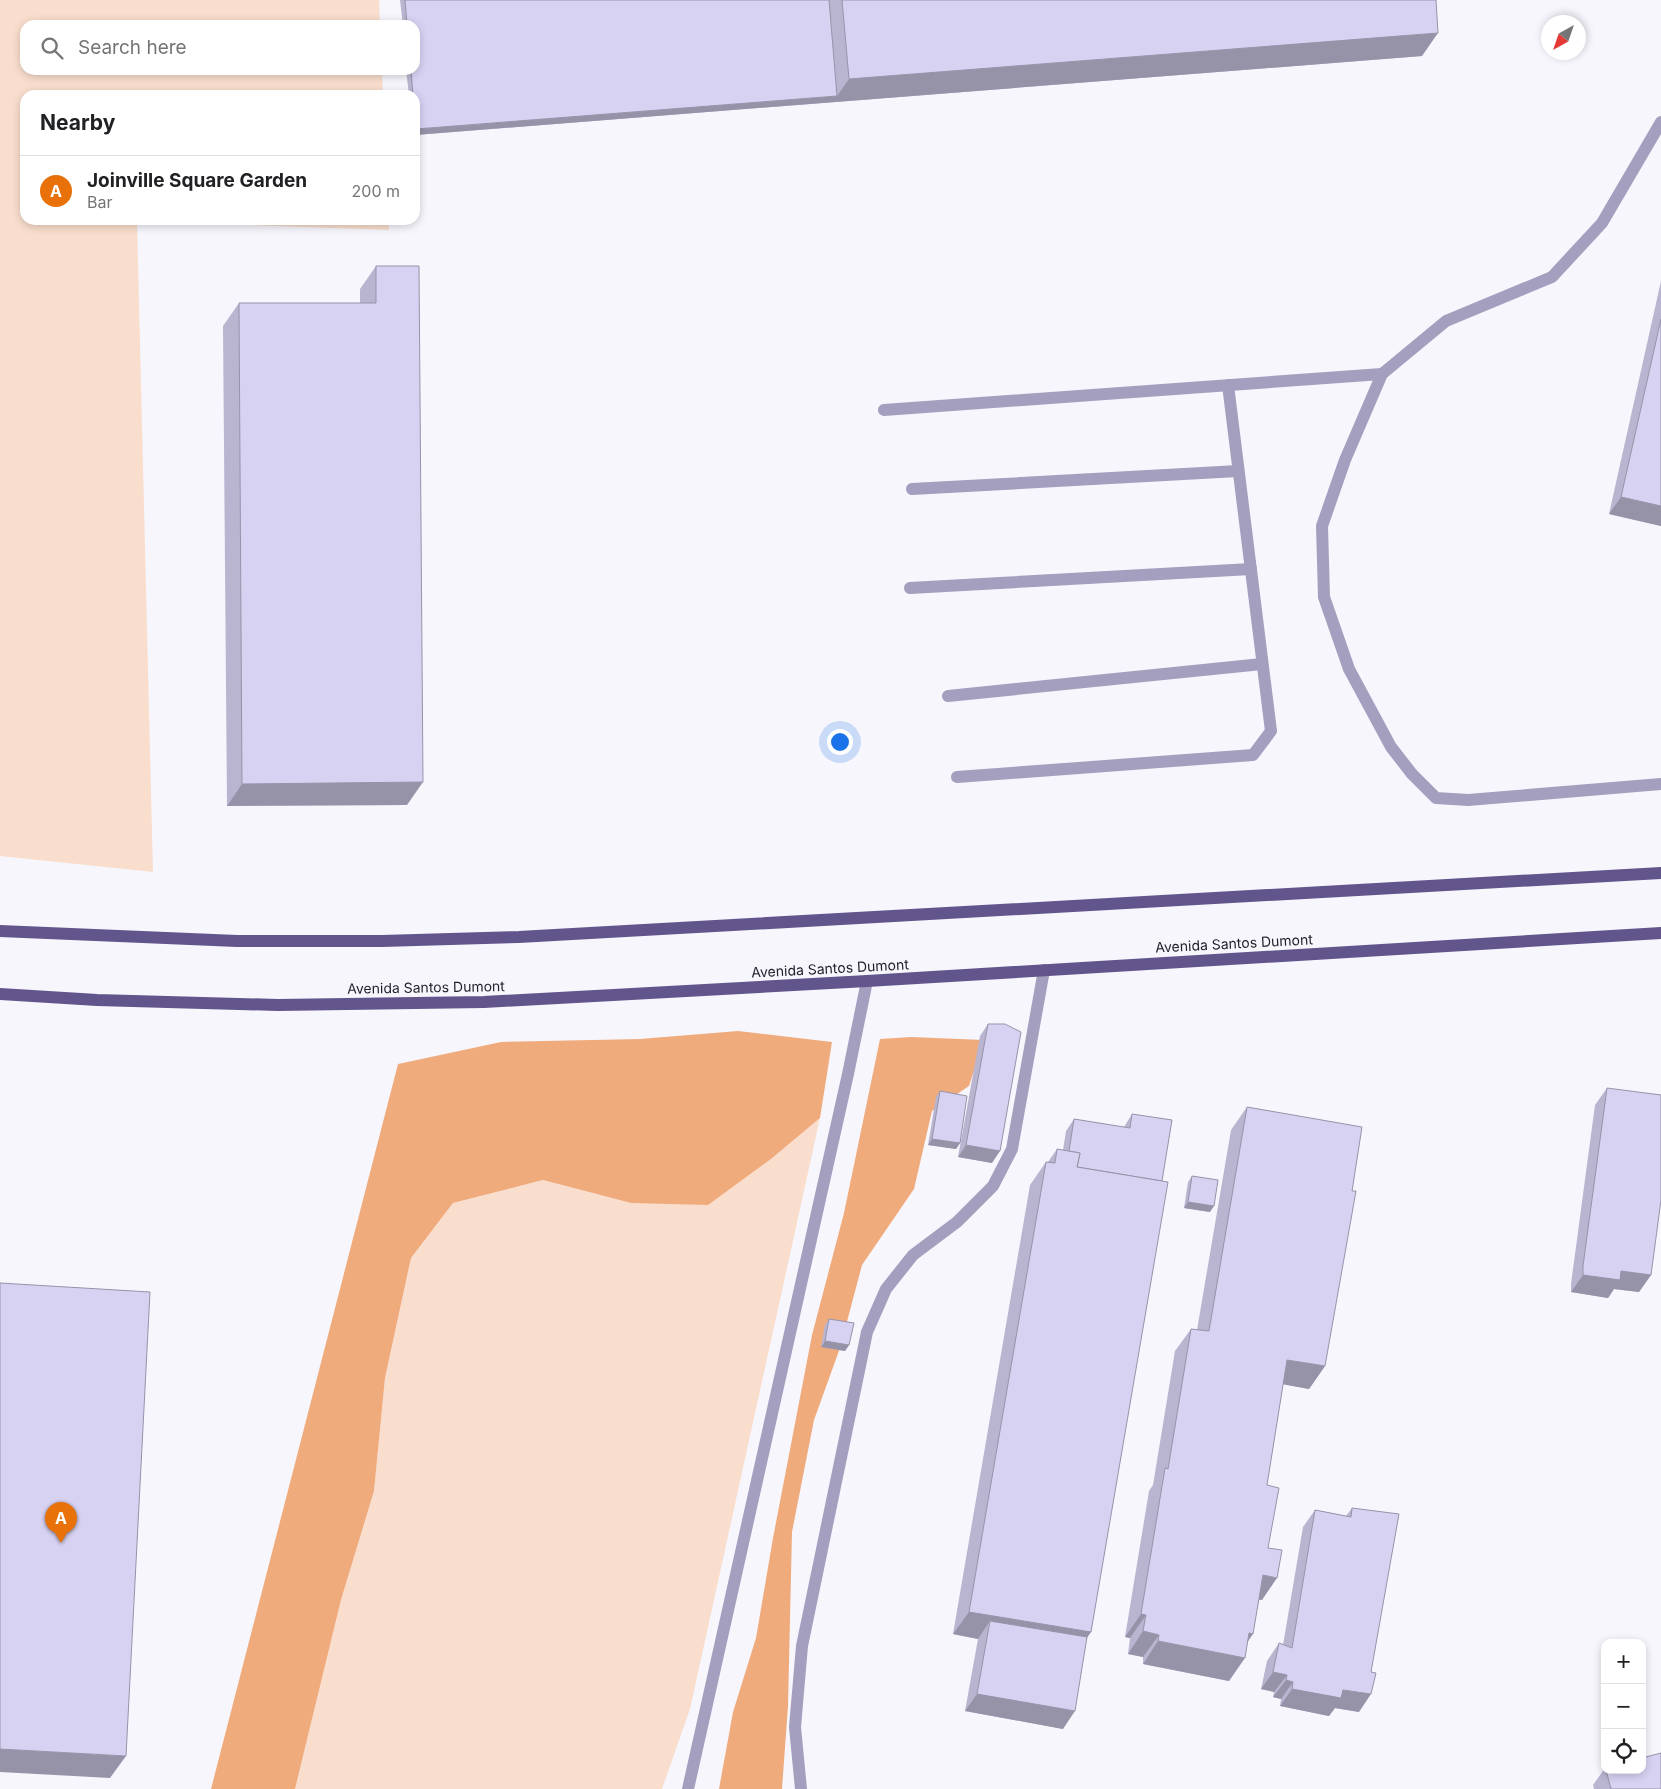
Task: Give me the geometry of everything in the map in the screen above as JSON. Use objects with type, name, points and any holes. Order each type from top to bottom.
[{"type":"main road","points":[[0,931],[237,941],[382,941],[519,936],[1661,873]]},
{"type":"main road","name":"Avenida Santos Dumont","points":[[0,994],[97,1000],[288,1005],[484,1002],[867,982],[1661,933]]},
{"type":"lane","points":[[1661,122],[1602,223],[1552,277],[1446,321],[1382,374],[1345,460],[1322,526],[1324,597],[1349,668],[1391,747],[1412,774],[1436,798],[1468,800],[1661,784]]},
{"type":"lane","points":[[884,410],[1382,374]]},
{"type":"lane","points":[[958,777],[1253,755],[1271,731],[1228,385]]},
{"type":"lane","points":[[912,489],[1238,471]]},
{"type":"lane","points":[[910,588],[1251,569]]},
{"type":"lane","points":[[948,696],[1262,664]]},
{"type":"lane","points":[[801,1789],[795,1727],[802,1646],[867,1332],[886,1288],[913,1255],[957,1222],[993,1186],[1012,1149],[1044,970]]},
{"type":"lane","points":[[688,1789],[867,982]]},
{"type":"shaded area","points":[[0,0],[379,0],[380,20],[20,20],[20,75],[382,75],[383,90],[20,90],[20,225],[137,225],[153,872],[0,856]]},
{"type":"shaded area","points":[[249,225],[389,225],[389,230]]},
{"type":"shaded area","points":[[738,1031],[832,1042],[820,1118],[771,1159],[708,1205],[631,1203],[543,1180],[453,1203],[411,1258],[385,1378],[374,1491],[341,1600],[295,1789],[211,1789],[398,1064],[501,1042],[640,1039]]},
{"type":"shaded area","points":[[911,1037],[984,1040],[969,1086],[932,1111],[914,1189],[862,1265],[840,1348],[814,1420],[792,1532],[788,1706],[782,1789],[719,1789],[733,1712],[756,1638],[812,1335],[844,1213],[880,1039]]},
{"type":"shaded area","points":[[820,1118],[690,1709],[662,1789],[295,1789],[341,1600],[374,1491],[385,1378],[411,1258],[453,1203],[543,1180],[631,1203],[771,1159]]},
{"type":"building","points":[[405,0],[829,0],[837,96],[420,129],[420,90],[413,90],[411,75],[420,75],[420,20],[407,20]]},
{"type":"building","points":[[842,0],[1436,0],[1438,33],[849,79]]},
{"type":"building","points":[[376,266],[419,266],[423,782],[242,784],[239,303],[376,303]]},
{"type":"building","points":[[1661,319],[1661,506],[1621,497]]},
{"type":"building","points":[[988,1024],[1005,1024],[1021,1032],[1000,1151],[966,1145]]},
{"type":"building","points":[[1607,1088],[1661,1095],[1661,1200],[1651,1275],[1621,1271],[1620,1280],[1583,1275]]},
{"type":"building","points":[[940,1091],[967,1096],[960,1143],[932,1139]]},
{"type":"building","points":[[1247,1107],[1362,1127],[1352,1191],[1356,1191],[1325,1366],[1287,1360],[1267,1485],[1279,1488],[1268,1548],[1282,1550],[1277,1578],[1263,1575],[1253,1634],[1249,1633],[1245,1658],[1158,1641],[1159,1635],[1143,1631],[1146,1615],[1141,1614],[1165,1468],[1168,1469],[1191,1329],[1209,1331]]},
{"type":"building","points":[[1132,1114],[1172,1120],[1162,1181],[1077,1167],[1080,1153],[1069,1151],[1074,1119],[1130,1128]]},
{"type":"building","points":[[1057,1149],[1080,1153],[1077,1167],[1168,1182],[1091,1632],[969,1612],[1046,1162],[1055,1163]]},
{"type":"building","points":[[1192,1176],[1218,1180],[1214,1206],[1188,1202]]},
{"type":"building","points":[[0,1283],[150,1292],[126,1756],[0,1749]]},
{"type":"building","points":[[829,1319],[854,1323],[849,1345],[825,1341]]},
{"type":"building","points":[[1352,1508],[1399,1514],[1371,1672],[1376,1673],[1371,1694],[1343,1690],[1341,1698],[1292,1689],[1293,1682],[1286,1680],[1287,1675],[1273,1672],[1279,1643],[1292,1648],[1315,1510],[1351,1517]]},
{"type":"building","points":[[990,1621],[1087,1637],[1075,1711],[977,1694]]},
{"type":"building","points":[[1661,1753],[1661,1789],[1611,1789],[1607,1774],[1646,1774],[1646,1757]]},
{"type":"place","name":"Joinville Square Garden","points":[[61,1543]]}]
